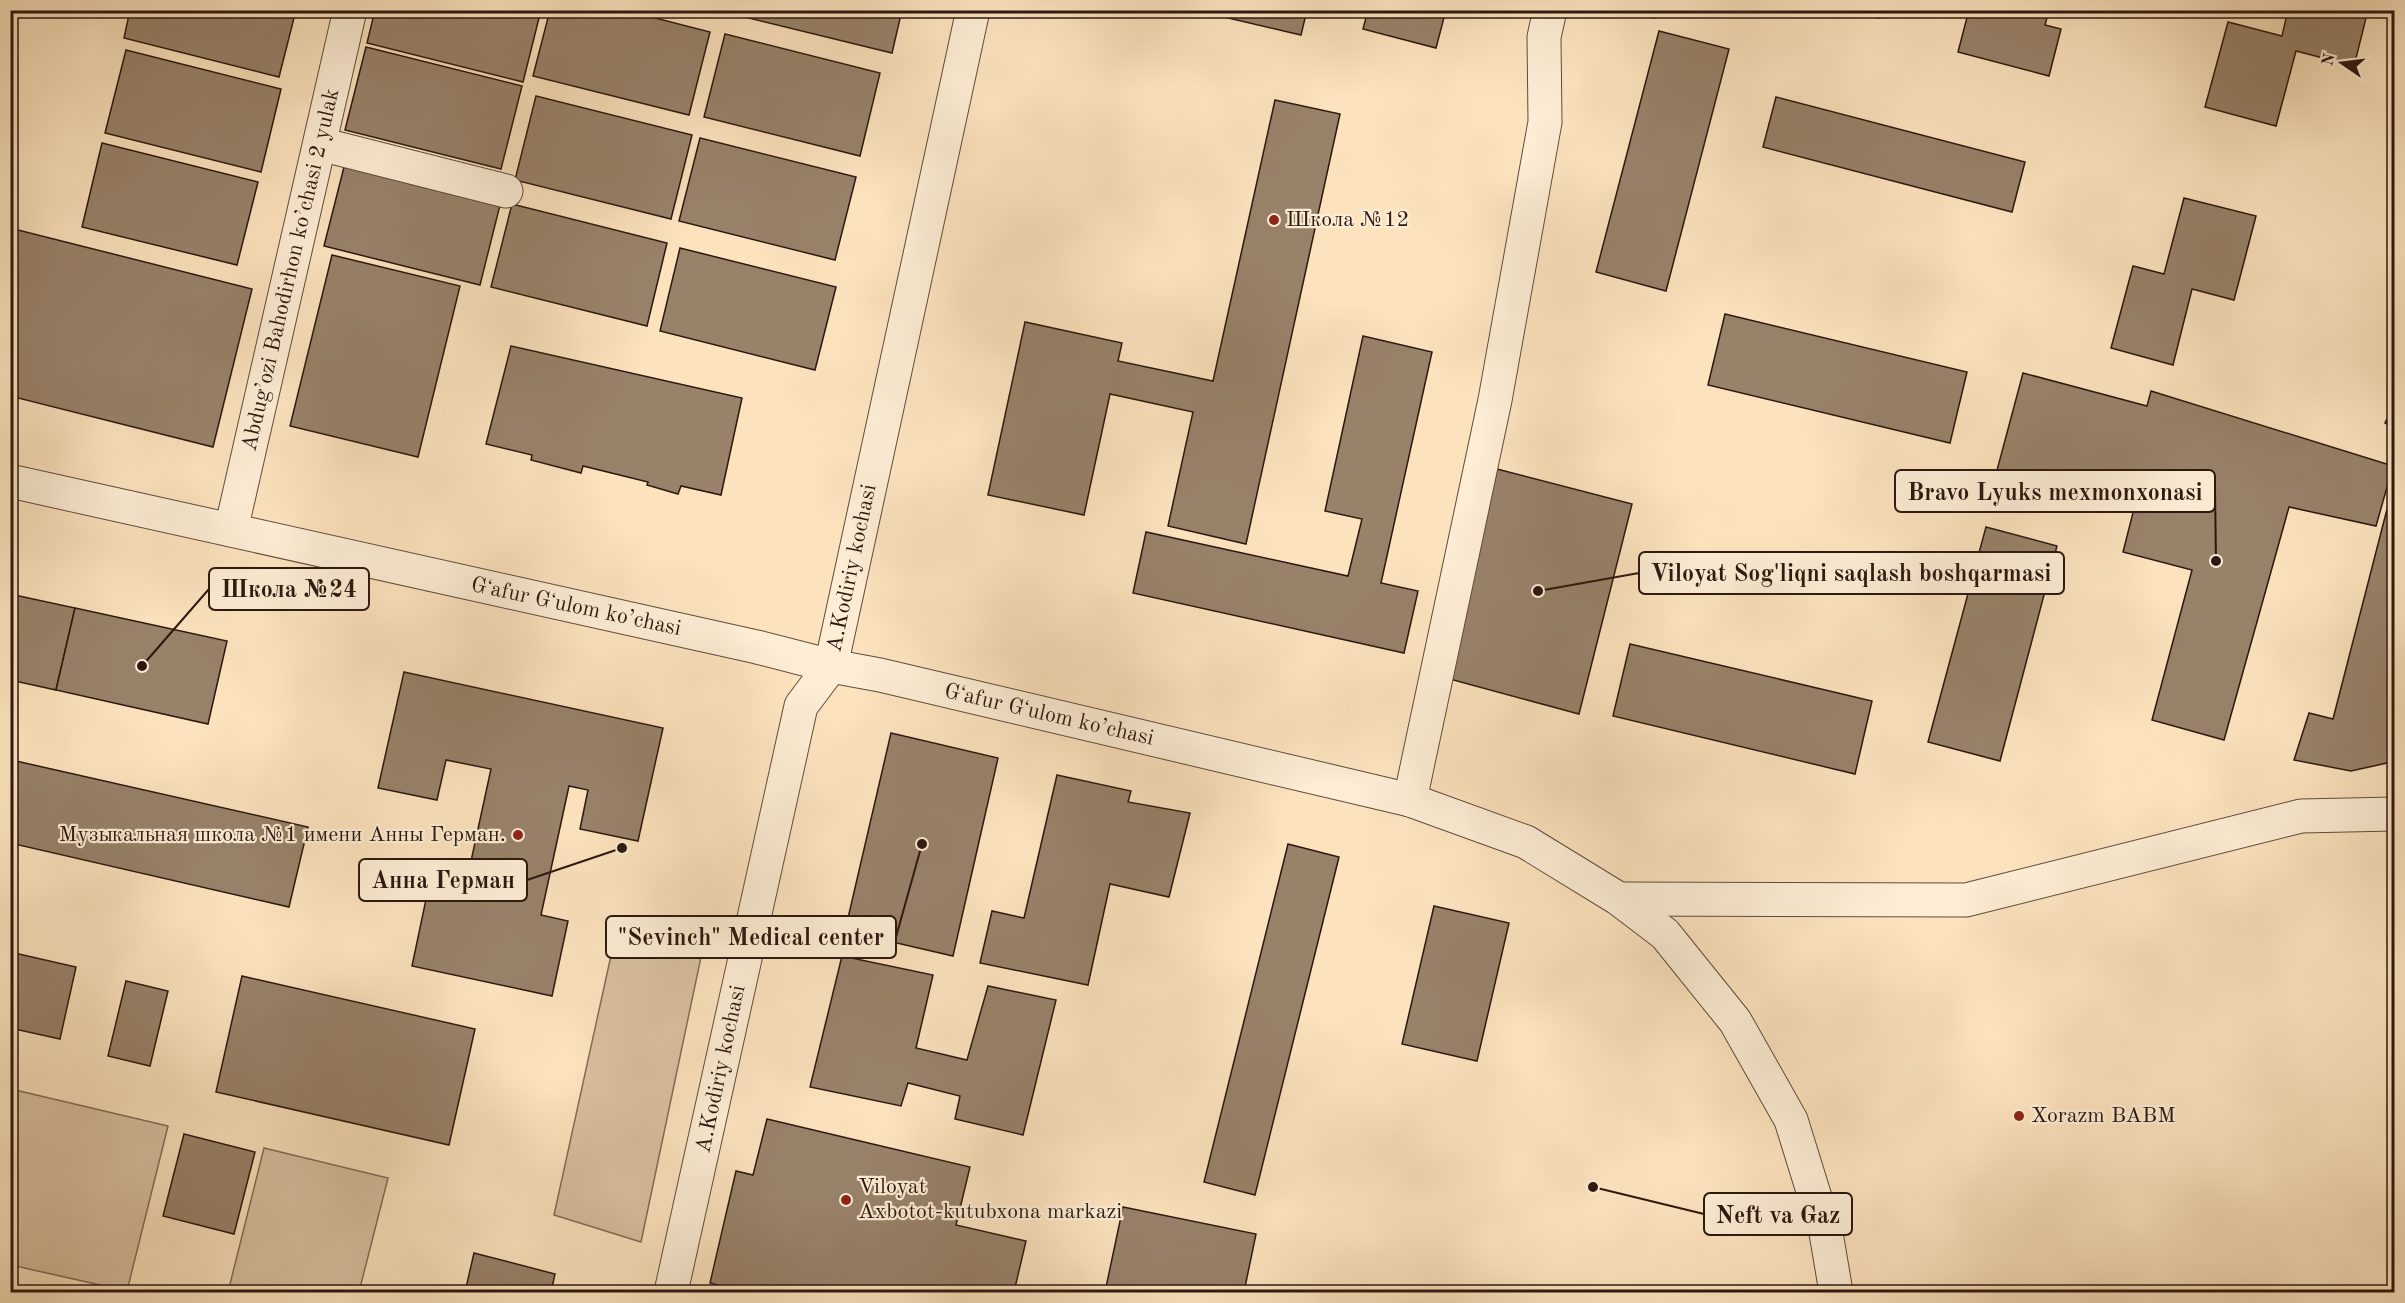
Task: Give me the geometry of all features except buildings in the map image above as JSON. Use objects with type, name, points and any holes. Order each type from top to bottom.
[{"type":"street","name":"Abdug’ozi Bahodirhon ko’chasi 2 yulak","points":[[231,530],[350,10]]},
{"type":"street","name":"A.Kodiriy kochasi","points":[[671,1293],[801,706],[831,666],[973,10]]},
{"type":"street","points":[[1410,800],[1495,400],[1545,122],[1544,37],[1550,10]]},
{"type":"street","points":[[320,144],[506,191]]},
{"type":"street","name":"Gʻafur Gʻulom ko’chasi","points":[[10,481],[757,647],[831,666],[880,675],[1410,800],[1526,842],[1619,899],[1665,934],[1735,1021],[1791,1120],[1826,1233],[1836,1293]]},
{"type":"street","points":[[1619,899],[1966,900],[2301,816],[2394,814]]},
{"type":"shaded area","points":[[619,919],[705,938],[641,1242],[554,1215]]},
{"type":"shaded area","points":[[11,1089],[168,1126],[127,1291],[11,1265]]},
{"type":"shaded area","points":[[264,1148],[388,1178],[359,1292],[228,1292]]},
{"type":"place","name":"Школа №12","points":[[1274,220]]},
{"type":"place","name":"Bravo Lyuks mexmonxonasi","points":[[2216,561]]},
{"type":"place","name":"Viloyat Sog'liqni saqlash boshqarmasi","points":[[1538,591]]},
{"type":"place","name":"Школа №24","points":[[142,666]]},
{"type":"place","name":"Музыкальная школа №1 имени Анны Герман.","points":[[518,835]]},
{"type":"place","name":"\"Sevinch\" Medical center","points":[[922,844]]},
{"type":"place","name":"Анна Герман","points":[[622,848]]},
{"type":"place","name":"Xorazm BABM","points":[[2019,1116]]},
{"type":"place","name":"Neft va Gaz","points":[[1593,1187]]},
{"type":"place","name":"Viloyat Axbotot-kutubxona markazi","points":[[846,1200]]}]
